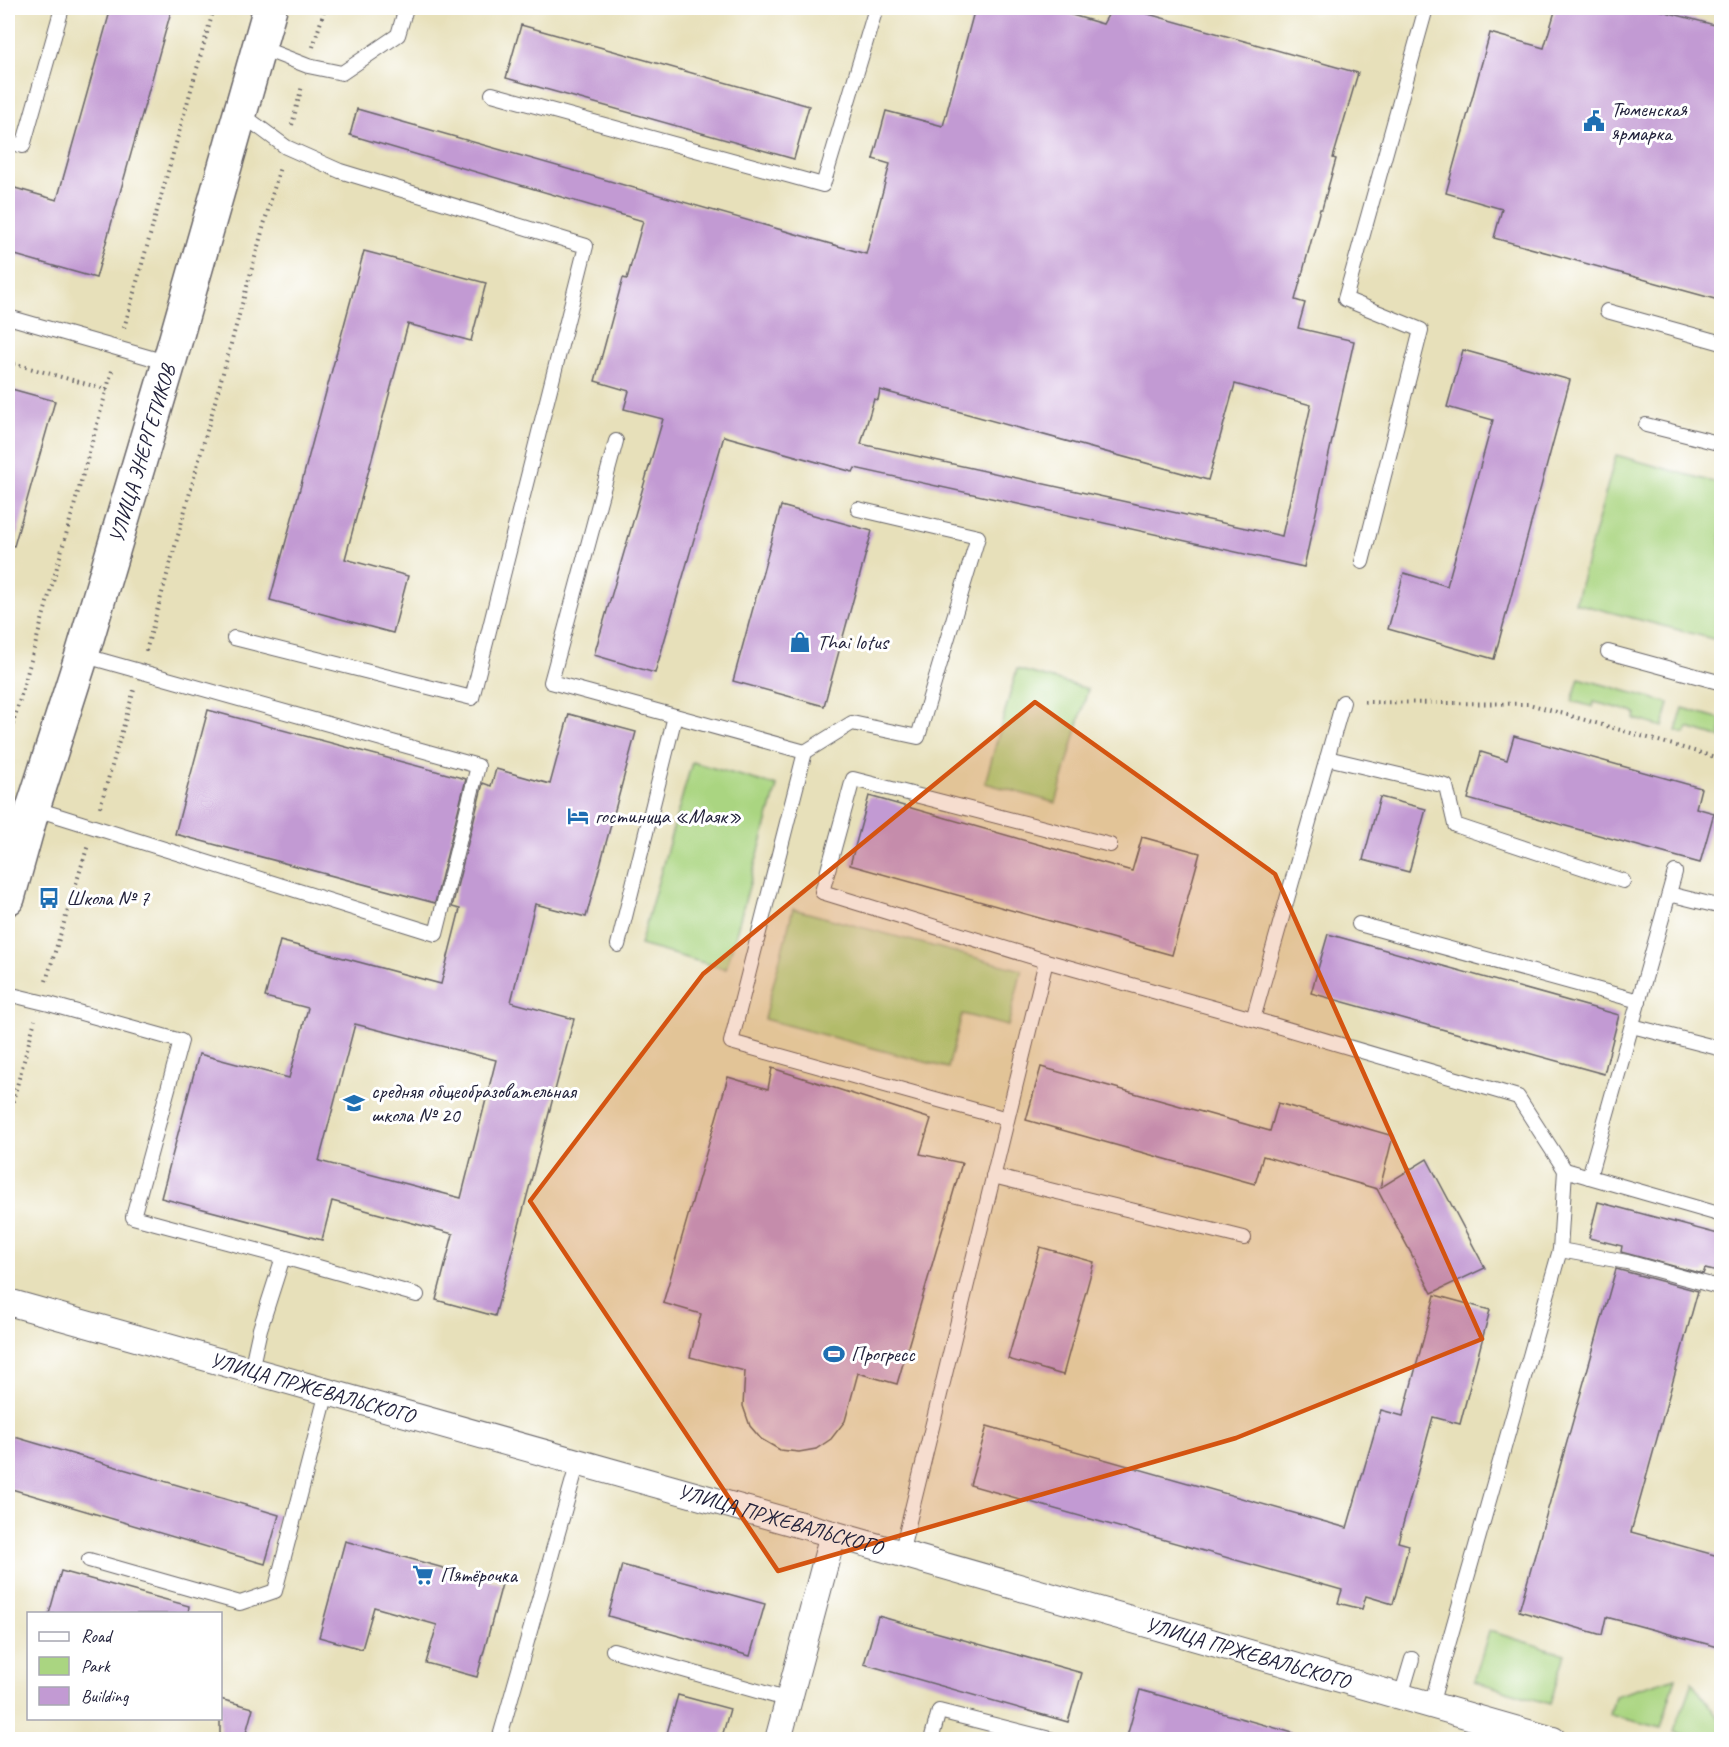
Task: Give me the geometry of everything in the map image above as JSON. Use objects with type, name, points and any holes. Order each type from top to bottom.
[{"type":"street","name":"УЛИЦА ЭНЕРГЕТИКОВ","points":[[8,898],[33,808],[82,655],[169,363],[270,8]]},
{"type":"street","name":"УЛИЦА ПРЖЕВАЛЬСКОГО","points":[[8,1302],[833,1534],[1552,1740]]},
{"type":"street","points":[[778,1740],[833,1534]]},
{"type":"lane","points":[[8,142],[23,146],[62,8]]},
{"type":"lane","points":[[259,47],[308,66],[342,73],[398,35],[406,8]]},
{"type":"lane","points":[[492,94],[823,185],[876,8]]},
{"type":"lane","points":[[1362,562],[1421,330],[1345,299],[1426,8]]},
{"type":"lane","points":[[234,638],[472,698],[586,246],[340,171],[286,147],[240,112]]},
{"type":"lane","points":[[1606,311],[1722,343]]},
{"type":"lane","points":[[8,317],[169,363]]},
{"type":"lane","points":[[1646,425],[1722,444]]},
{"type":"lane","points":[[616,441],[550,682],[805,752]]},
{"type":"lane","points":[[858,509],[978,537],[918,737],[852,723],[805,752],[731,1042],[1007,1119]]},
{"type":"lane","points":[[1608,652],[1722,683]]},
{"type":"lane","points":[[33,808],[436,934],[478,766],[82,655]]},
{"type":"lane","points":[[1253,1019],[1343,702]]},
{"type":"lane","points":[[618,945],[675,716]]},
{"type":"lane","points":[[1328,758],[1446,786],[1455,825],[1623,881]]},
{"type":"lane","points":[[1110,845],[853,779],[822,892],[1046,961],[1518,1097],[1564,1170],[1560,1250],[1431,1705]]},
{"type":"lane","points":[[1589,1177],[1675,872]]},
{"type":"lane","points":[[1669,894],[1722,907]]},
{"type":"lane","points":[[1359,924],[1639,1001]]},
{"type":"lane","points":[[901,1554],[1046,961]]},
{"type":"lane","points":[[8,994],[181,1041],[134,1217],[417,1295]]},
{"type":"lane","points":[[1632,1026],[1722,1049]]},
{"type":"lane","points":[[1564,1170],[1722,1215]]},
{"type":"lane","points":[[993,1176],[1244,1238]]},
{"type":"lane","points":[[1560,1250],[1627,1262],[1722,1288]]},
{"type":"lane","points":[[251,1370],[260,1329],[283,1257]]},
{"type":"lane","points":[[89,1560],[240,1603],[275,1591],[327,1392]]},
{"type":"lane","points":[[499,1740],[578,1462]]},
{"type":"lane","points":[[613,1650],[789,1701]]},
{"type":"lane","points":[[1401,1696],[1413,1659]]},
{"type":"lane","points":[[931,1740],[939,1711],[1054,1740]]},
{"type":"path","points":[[8,742],[214,8]]},
{"type":"path","points":[[8,1119],[40,1001],[140,672],[325,8]]},
{"type":"path","points":[[8,362],[108,390]]},
{"type":"path","points":[[1343,702],[1528,704],[1722,759]]},
{"type":"highlighted area","points":[[1035,702],[1275,874],[1482,1339],[1236,1438],[778,1571],[530,1201],[703,974]]},
{"type":"green space","points":[[1616,455],[1721,484],[1721,641],[1575,603]]},
{"type":"green space","points":[[1017,669],[1088,689],[1056,803],[985,783]]},
{"type":"green space","points":[[1579,678],[1669,703],[1663,727],[1635,719],[1636,713],[1594,702],[1593,707],[1572,701]]},
{"type":"green space","points":[[1683,708],[1721,719],[1721,738],[1688,728],[1685,734],[1676,731]]},
{"type":"green space","points":[[692,762],[777,786],[726,969],[640,945]]},
{"type":"green space","points":[[793,909],[1022,970],[1008,1026],[962,1014],[948,1068],[764,1019]]},
{"type":"green space","points":[[1489,1631],[1565,1654],[1550,1704],[1474,1681]]},
{"type":"green space","points":[[1676,1677],[1661,1728],[1610,1715],[1615,1696]]},
{"type":"green space","points":[[1692,1682],[1721,1722],[1721,1739],[1699,1739],[1674,1732]]},
{"type":"building","points":[[111,8],[172,8],[96,278],[8,253],[8,186],[57,200]]},
{"type":"building","points":[[975,8],[1048,8],[1103,24],[1112,8],[1127,8],[1358,73],[1295,300],[1305,303],[1298,328],[1354,341],[1304,567],[855,468],[853,472],[724,436],[655,673],[594,655],[663,419],[624,409],[629,391],[595,381],[623,278],[627,279],[643,221],[350,135],[357,109],[866,254],[890,164],[873,159],[886,111],[943,126]],"holes":[[[1235,384],[1311,405],[1282,536],[861,444],[874,399],[878,400],[880,390],[1208,480]]]},
{"type":"building","name":"Тюменская ярмарка","points":[[1556,8],[1651,8],[1722,27],[1722,301],[1494,238],[1502,209],[1446,193],[1490,33],[1544,48]]},
{"type":"building","points":[[521,25],[809,106],[794,159],[506,78]]},
{"type":"building","points":[[364,251],[486,283],[471,341],[408,324],[345,559],[408,576],[393,633],[270,600]]},
{"type":"building","points":[[1463,350],[1570,380],[1494,659],[1388,629],[1404,573],[1447,586],[1493,420],[1447,407]]},
{"type":"building","points":[[8,388],[55,401],[14,546],[8,545]]},
{"type":"building","points":[[781,506],[872,531],[824,706],[733,681]]},
{"type":"building","points":[[208,710],[466,779],[435,903],[175,834]]},
{"type":"building","points":[[569,714],[636,732],[586,917],[535,904],[511,1002],[574,1019],[495,1316],[436,1300],[453,1234],[332,1201],[322,1240],[161,1198],[199,1054],[289,1078],[308,1008],[265,997],[280,941],[441,984],[460,909],[452,907],[483,783],[491,786],[496,769],[550,784]],"holes":[[[355,1024],[496,1060],[461,1198],[319,1161]]]},
{"type":"building","points":[[1514,736],[1701,788],[1696,808],[1714,813],[1700,863],[1468,799],[1481,752],[1507,760]]},
{"type":"building","points":[[869,796],[1132,871],[1142,837],[1200,853],[1172,955],[850,865]]},
{"type":"building","points":[[1380,797],[1426,809],[1409,872],[1363,860]]},
{"type":"building","points":[[1328,934],[1619,1015],[1604,1074],[1311,993]]},
{"type":"building","points":[[1041,1067],[1270,1131],[1278,1103],[1393,1136],[1380,1188],[1427,1159],[1485,1268],[1432,1293],[1377,1189],[1263,1156],[1255,1184],[1026,1120]]},
{"type":"building","points":[[772,1068],[931,1119],[920,1154],[962,1163],[897,1384],[858,1373],[845,1421],[831,1439],[816,1449],[799,1452],[780,1450],[761,1439],[750,1426],[743,1406],[745,1371],[690,1357],[701,1314],[663,1303],[728,1077],[768,1089]]},
{"type":"building","points":[[1598,1202],[1722,1235],[1722,1273],[1705,1269],[1703,1274],[1621,1252],[1622,1246],[1589,1238]]},
{"type":"building","points":[[1040,1247],[1094,1262],[1063,1375],[1008,1359]]},
{"type":"building","points":[[1616,1269],[1698,1291],[1631,1532],[1722,1557],[1722,1648],[1606,1617],[1602,1635],[1519,1611]]},
{"type":"building","points":[[1435,1295],[1490,1310],[1460,1424],[1433,1417],[1398,1542],[1409,1545],[1393,1604],[1366,1596],[1362,1609],[1338,1603],[1342,1590],[970,1485],[987,1426],[1347,1528],[1381,1410],[1403,1416]]},
{"type":"building","points":[[8,1435],[279,1515],[265,1564],[8,1488]]},
{"type":"building","points":[[345,1541],[502,1584],[477,1677],[426,1663],[437,1625],[374,1607],[362,1649],[319,1637]]},
{"type":"building","points":[[622,1565],[765,1604],[750,1656],[608,1616]]},
{"type":"building","points":[[61,1571],[189,1606],[188,1612],[50,1612]]},
{"type":"building","points":[[878,1616],[1082,1673],[1068,1722],[864,1664]]},
{"type":"building","points":[[1140,1690],[1293,1733],[1292,1740],[1126,1740]]},
{"type":"building","points":[[678,1695],[730,1709],[721,1740],[665,1740]]},
{"type":"building","points":[[222,1700],[253,1708],[244,1740],[220,1740]]},
{"type":"place","name":"Тюменская ярмарка","points":[[1594,121]]},
{"type":"place","name":"Thai lotus","points":[[800,642]]},
{"type":"place","name":"гостиница «Маяк»","points":[[578,816]]},
{"type":"place","name":"Школа № 7","points":[[49,898]]},
{"type":"place","name":"средняя общеобразовательная школа № 20","points":[[354,1103]]},
{"type":"place","name":"Прогресс","points":[[834,1354]]},
{"type":"place","name":"Пятёрочка","points":[[423,1575]]}]
